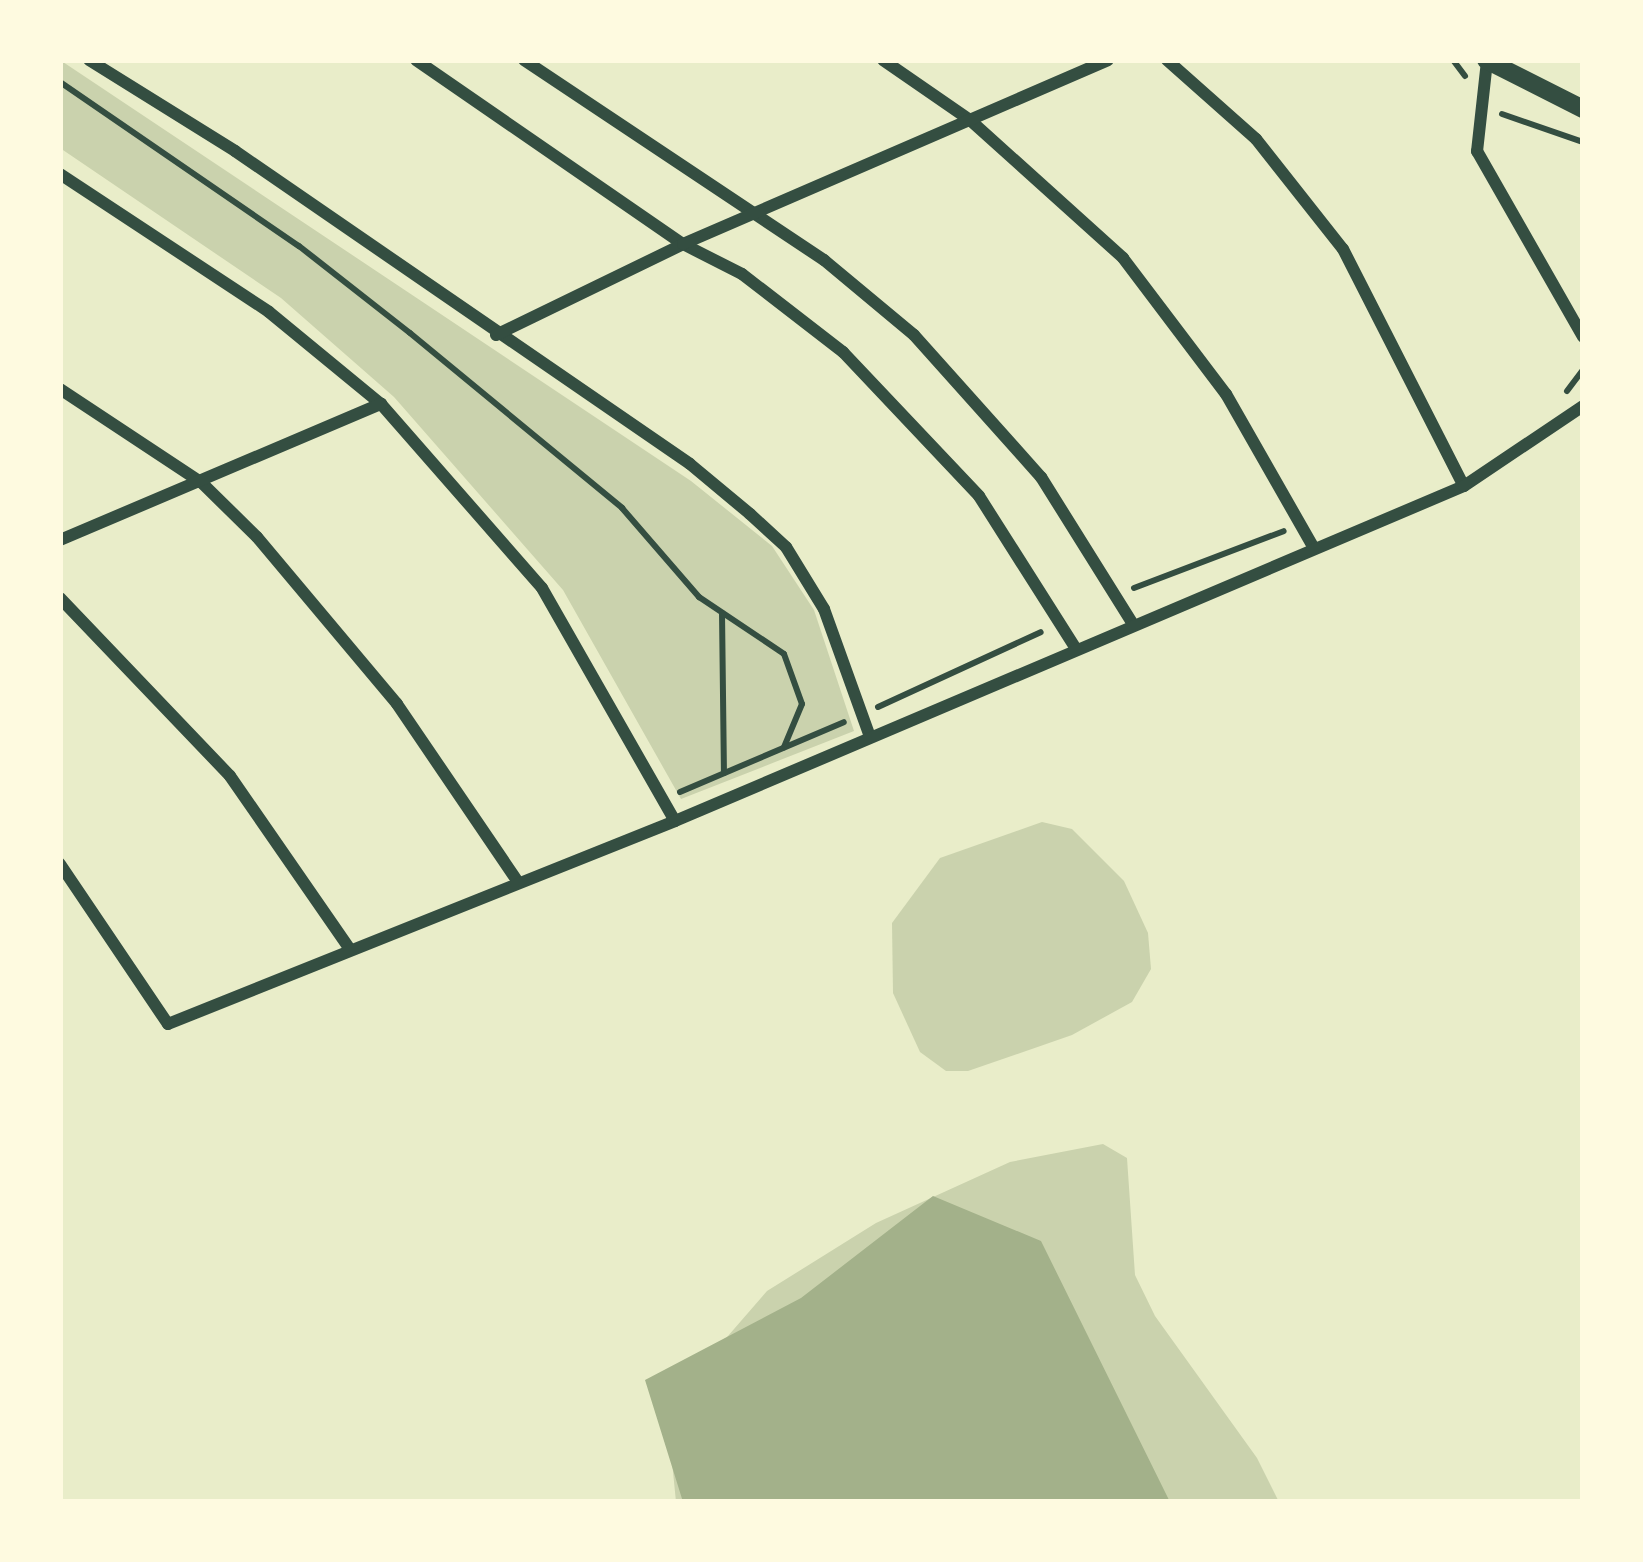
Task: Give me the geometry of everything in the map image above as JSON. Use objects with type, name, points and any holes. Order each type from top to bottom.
[{"type":"street","points":[[89,60],[235,151],[496,335],[690,464],[786,548],[824,609],[870,737]]},
{"type":"street","points":[[416,60],[683,244],[794,312],[890,396],[979,496],[1075,647]]},
{"type":"street","points":[[524,60],[754,212],[870,296],[956,376],[1041,477],[1131,621]]},
{"type":"street","points":[[883,60],[970,119],[1123,258],[1226,394],[1314,548]]},
{"type":"street","points":[[496,335],[754,212],[1108,60]]},
{"type":"street","points":[[1167,60],[1256,139],[1343,249],[1464,486]]},
{"type":"street","points":[[1583,109],[1487,60],[1478,151],[1583,338]]},
{"type":"street","points":[[60,174],[269,312],[381,404],[542,588],[675,821]]},
{"type":"street","points":[[60,389],[202,483],[353,646],[516,879]]},
{"type":"street","points":[[60,540],[381,404]]},
{"type":"street","points":[[60,864],[168,1024],[516,879],[675,821],[1131,621],[1464,486],[1583,406]]},
{"type":"street","points":[[60,598],[230,776],[349,948]]},
{"type":"path","points":[[1453,60],[1485,108],[1583,142]]},
{"type":"path","points":[[60,82],[299,246],[622,508],[669,569],[795,668],[802,704],[784,747]]},
{"type":"path","points":[[722,613],[724,773]]},
{"type":"shaded area","points":[[60,60],[691,481],[772,546],[814,610],[854,731],[681,799],[563,590],[394,397],[281,298],[60,148]]},
{"type":"shaded area","points":[[1042,822],[1072,829],[1124,881],[1148,933],[1151,969],[1132,1002],[1072,1035],[968,1071],[946,1071],[920,1052],[893,993],[892,923],[940,858]]},
{"type":"shaded area","points":[[1103,1144],[1127,1158],[1135,1275],[1155,1316],[1257,1458],[1279,1502],[676,1502],[669,1431],[688,1382],[767,1291],[876,1223],[1010,1162]]},
{"type":"shaded area","points":[[933,1196],[1041,1241],[1170,1502],[683,1502],[645,1380],[801,1298]]}]
